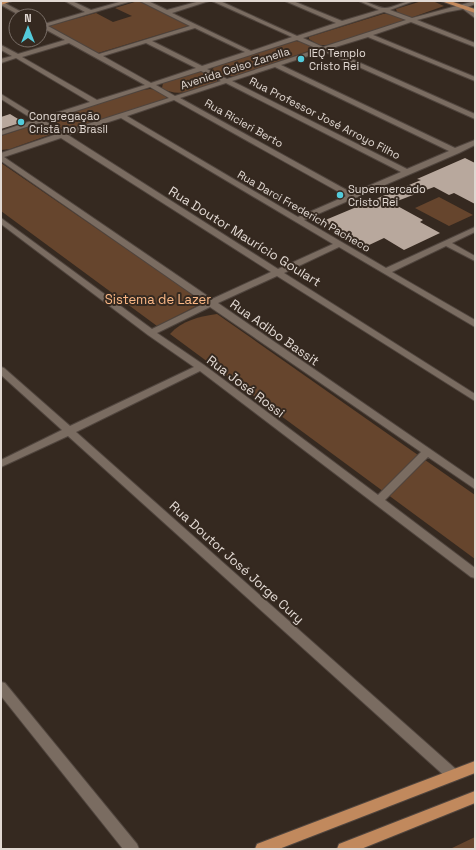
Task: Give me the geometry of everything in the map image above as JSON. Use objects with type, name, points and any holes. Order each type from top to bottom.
[{"type":"main road","points":[[1,3],[9,1]]},
{"type":"main road","points":[[444,1],[475,11]]},
{"type":"main road","points":[[262,849],[475,767]]},
{"type":"main road","points":[[344,849],[475,797]]},
{"type":"street","points":[[68,1],[90,12]]},
{"type":"street","points":[[48,23],[129,1]]},
{"type":"street","points":[[143,1],[251,53]]},
{"type":"street","points":[[167,12],[206,1]]},
{"type":"street","points":[[215,1],[475,117]]},
{"type":"street","points":[[288,1],[340,23]]},
{"type":"street","points":[[362,1],[475,45]]},
{"type":"street","name":"Avenida Celso Zanella","points":[[1,134],[151,84],[411,1]]},
{"type":"street","name":"Avenida Celso Zanella","points":[[1,155],[63,136],[412,20],[446,10],[464,7],[475,1]]},
{"type":"street","points":[[1,3],[10,8]]},
{"type":"street","points":[[464,7],[475,16]]},
{"type":"street","points":[[98,56],[196,26]]},
{"type":"street","name":"Rua Ricieri Berto","points":[[48,29],[68,41],[151,84],[352,196]]},
{"type":"street","points":[[369,35],[475,79]]},
{"type":"street","points":[[1,61],[68,41]]},
{"type":"street","name":"Rua Professor José Arroyo Filho","points":[[147,41],[407,172]]},
{"type":"street","points":[[1,46],[97,103]]},
{"type":"street","points":[[276,65],[456,150]]},
{"type":"street","name":"Rua Doutor Maurício Goulart","points":[[1,96],[475,398]]},
{"type":"street","name":"Rua Darci Frederich Pacheco","points":[[122,116],[475,324]]},
{"type":"street","points":[[297,220],[475,142]]},
{"type":"street","name":"Rua Adibo Bassit","points":[[1,158],[475,485]]},
{"type":"street","name":"Rua José Rossi","points":[[1,220],[475,574]]},
{"type":"street","points":[[385,272],[475,230]]},
{"type":"street","points":[[446,243],[475,259]]},
{"type":"street","points":[[151,332],[339,244]]},
{"type":"street","points":[[1,464],[201,368]]},
{"type":"street","name":"Rua Doutor José Jorge Cury","points":[[1,370],[453,775]]},
{"type":"street","points":[[378,501],[427,452]]},
{"type":"street","points":[[1,688],[132,849]]},
{"type":"green space","points":[[138,1],[191,25],[98,53],[49,26],[96,13],[113,22],[132,16],[115,8]]},
{"type":"green space","points":[[422,1],[435,2],[444,6],[413,17],[407,17],[397,12],[396,9]]},
{"type":"green space","points":[[383,14],[395,15],[405,21],[328,45],[319,45],[309,39],[309,37]]},
{"type":"green space","points":[[296,41],[314,47],[314,49],[236,76],[222,76],[212,70],[214,67]]},
{"type":"green space","points":[[199,72],[205,72],[217,79],[217,82],[182,93],[175,93],[162,88],[163,83]]},
{"type":"green space","points":[[150,89],[157,90],[166,96],[166,100],[75,129],[61,129],[50,123],[52,118]]},
{"type":"green space","points":[[41,125],[47,127],[51,132],[49,135],[10,149],[1,150],[1,136],[31,126]]},
{"type":"green space","name":"Sistema de Lazer","points":[[1,163],[204,302],[157,326],[1,211]]},
{"type":"green space","points":[[439,197],[473,215],[449,226],[415,208]]},
{"type":"green space","name":"Sistema de Lazer","points":[[217,314],[475,495],[475,559],[170,334],[174,329],[185,322],[204,316]]},
{"type":"green space","points":[[475,837],[475,849],[450,849]]},
{"type":"building","name":"Congregação Cristã no Brasil","points":[[10,114],[23,122],[1,129],[1,117]]},
{"type":"building","points":[[465,158],[475,163],[475,204],[454,193],[449,195],[434,187],[392,203],[423,220],[420,222],[440,233],[404,250],[384,238],[367,246],[323,221],[421,180],[417,179]]},
{"type":"place","name":"IEQ Templo Cristo Rei","points":[[301,59]]},
{"type":"place","name":"Congregação Cristã no Brasil","points":[[21,122]]},
{"type":"place","name":"Supermercado Cristo Rei","points":[[340,195]]}]
